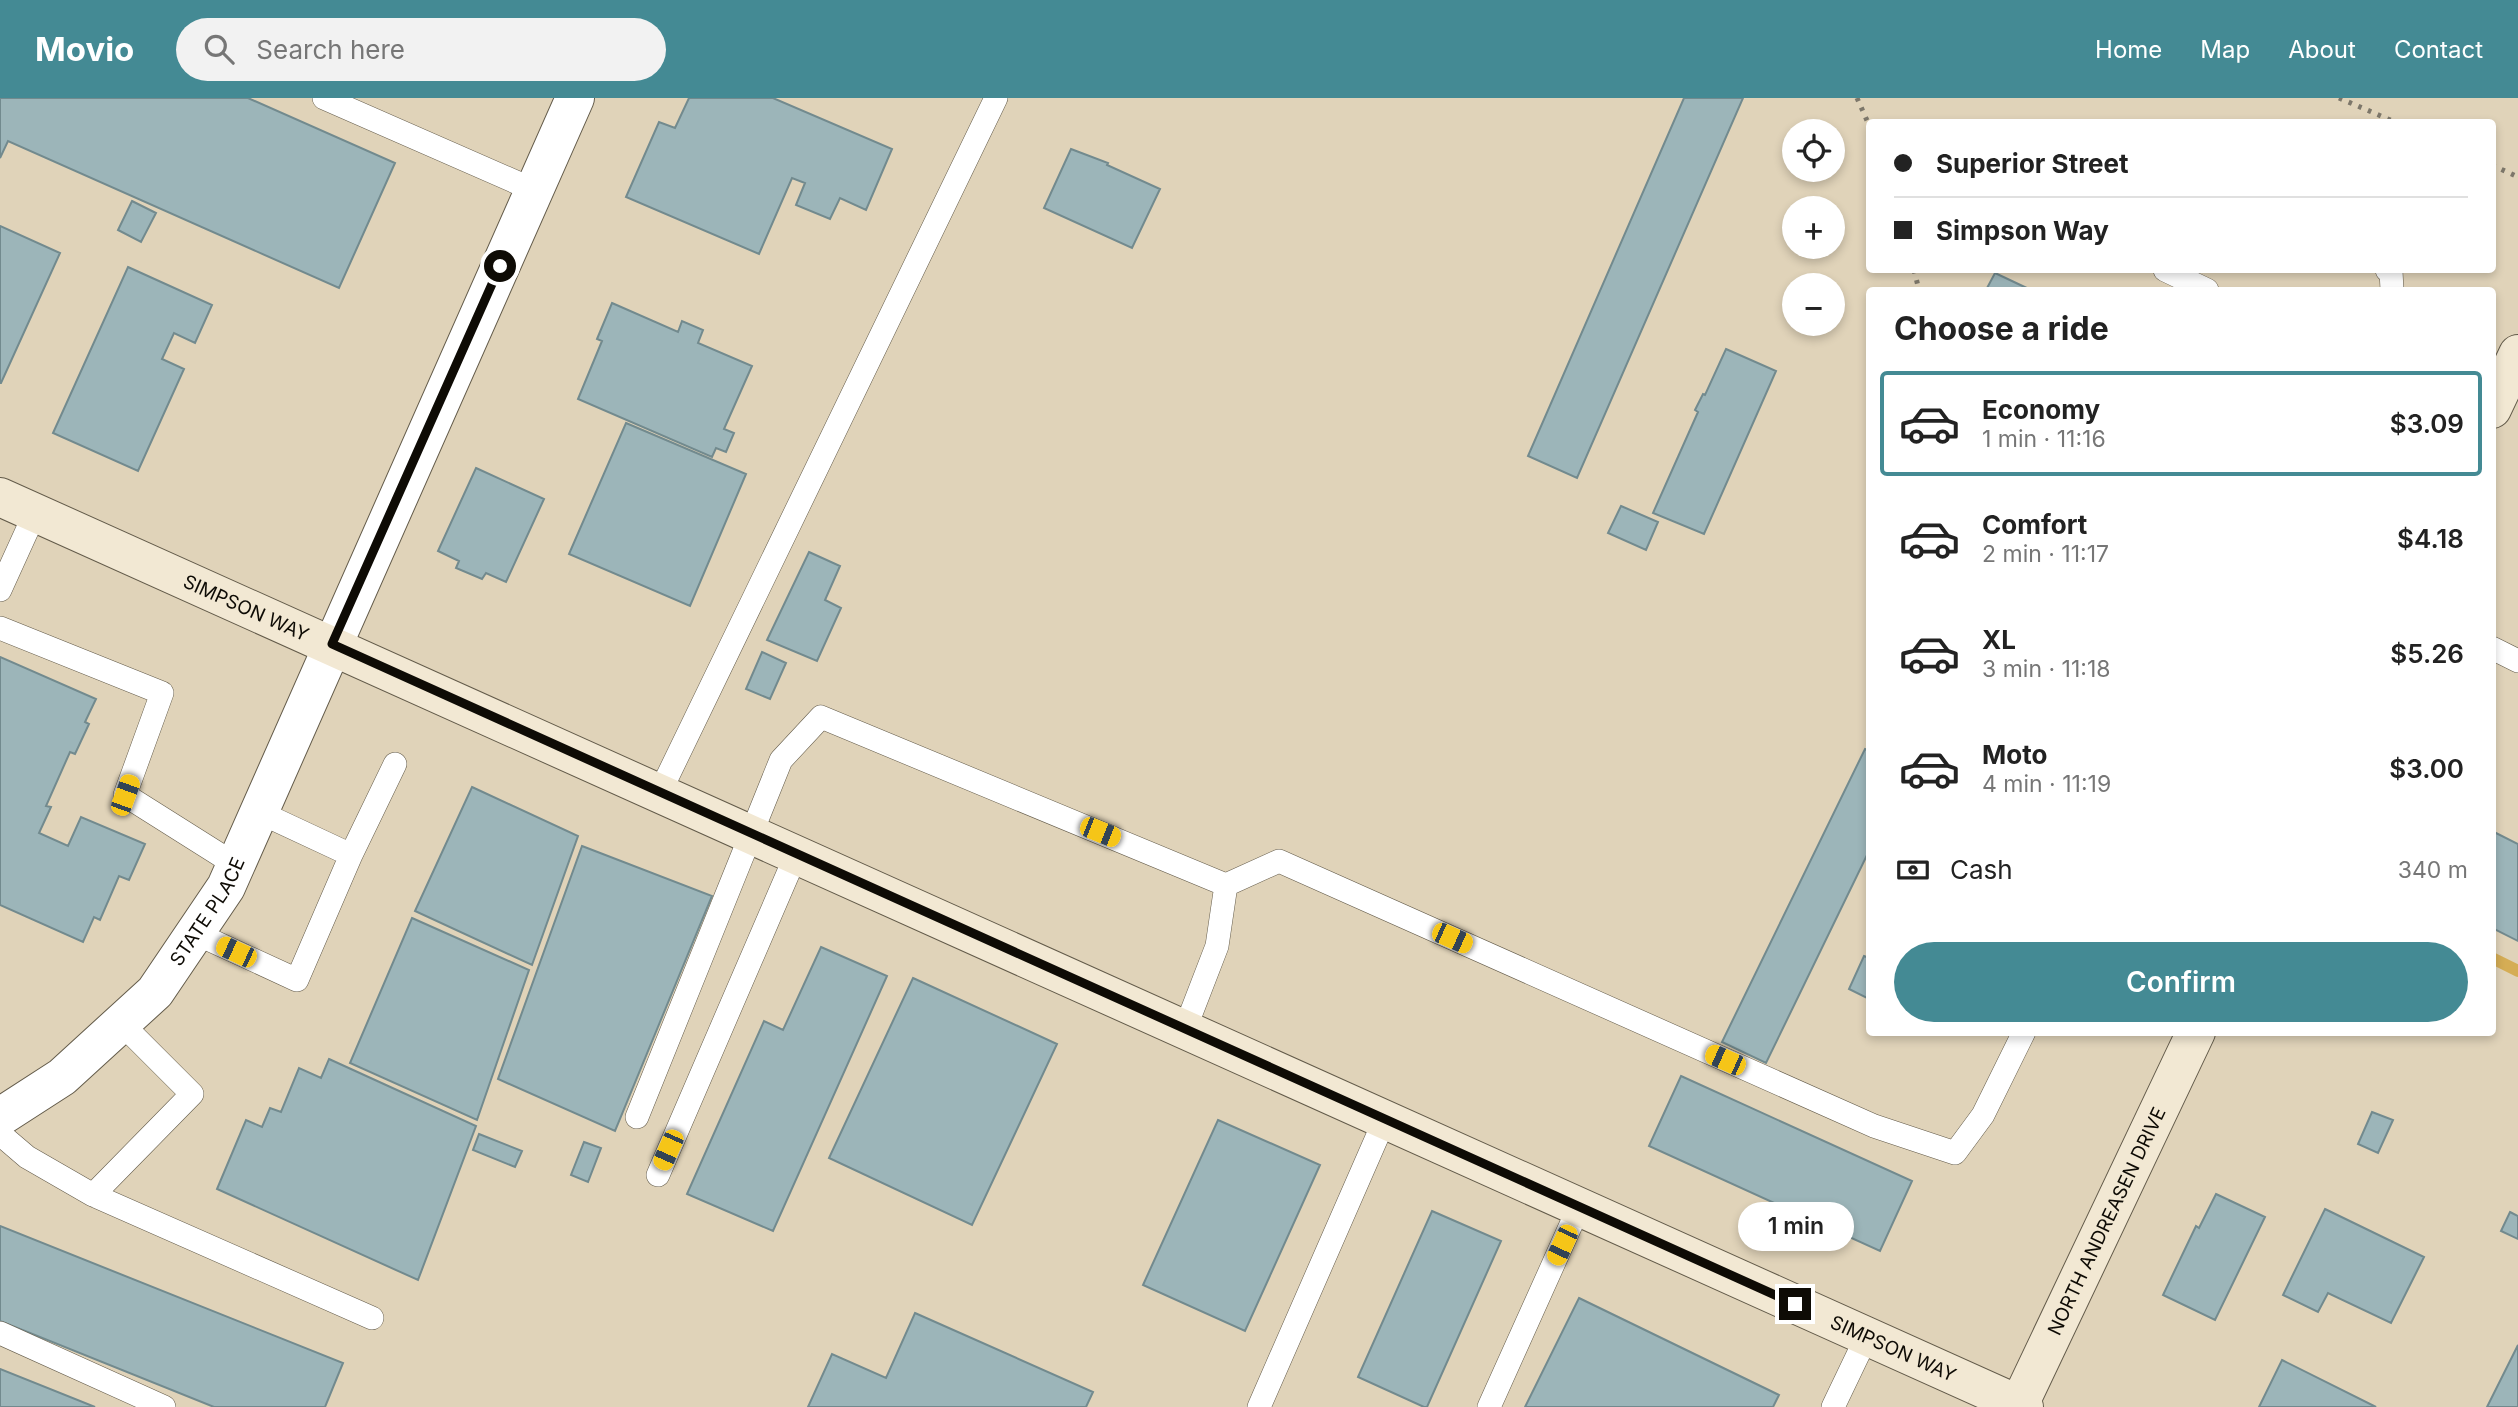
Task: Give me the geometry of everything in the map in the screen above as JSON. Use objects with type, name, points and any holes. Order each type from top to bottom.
[{"type":"street","name":"STATE PLACE","points":[[0,1116],[62,1077],[155,992],[226,887],[575,98]]},
{"type":"street","points":[[2496,401],[2518,356]]},
{"type":"street","name":"SIMPSON WAY","points":[[0,497],[332,644],[2020,1406]]},
{"type":"street","name":"NORTH ANDREASEN DRIVE","points":[[2020,1406],[2194,1036]]},
{"type":"lane","points":[[324,98],[534,190]]},
{"type":"lane","points":[[660,792],[996,98]]},
{"type":"lane","points":[[2171,273],[2201,287]]},
{"type":"lane","points":[[0,590],[35,513]]},
{"type":"lane","points":[[0,628],[162,693],[125,795],[236,865]]},
{"type":"lane","points":[[2496,650],[2518,661]]},
{"type":"lane","points":[[637,1117],[781,760],[821,717],[1226,885],[1279,861],[1874,1126],[1955,1153],[1983,1115],[2022,1036]]},
{"type":"lane","points":[[195,933],[297,980],[394,764]]},
{"type":"lane","points":[[259,812],[351,855]]},
{"type":"lane","points":[[658,1175],[796,855]]},
{"type":"lane","points":[[1185,1029],[1217,946],[1226,885]]},
{"type":"lane","points":[[93,1195],[191,1094],[121,1023]]},
{"type":"lane","points":[[1259,1407],[1385,1119]]},
{"type":"lane","points":[[0,1134],[27,1157],[93,1195],[372,1318]]},
{"type":"lane","points":[[1489,1407],[1580,1207]]},
{"type":"lane","points":[[0,1333],[164,1407]]},
{"type":"lane","points":[[1833,1407],[1867,1336]]},
{"type":"shaded area","points":[[0,98],[2518,98],[2518,1407],[0,1407]]},
{"type":"building","points":[[0,98],[248,98],[395,163],[339,288],[8,141],[0,158]]},
{"type":"building","points":[[689,98],[773,98],[892,149],[866,210],[840,198],[830,219],[796,205],[805,183],[792,178],[759,254],[626,197],[659,122],[675,128]]},
{"type":"building","points":[[1684,98],[1743,98],[1577,478],[1528,456]]},
{"type":"building","points":[[1071,149],[1108,163],[1107,165],[1160,189],[1132,248],[1044,208]]},
{"type":"building","points":[[132,201],[156,213],[141,242],[118,230]]},
{"type":"building","points":[[0,226],[60,253],[1,383],[0,383]]},
{"type":"building","points":[[128,267],[212,305],[195,343],[174,333],[162,359],[184,369],[138,471],[53,433]]},
{"type":"building","points":[[1995,273],[2025,287],[1988,287]]},
{"type":"building","points":[[612,303],[678,332],[682,321],[703,330],[698,343],[752,366],[724,429],[734,433],[726,452],[716,448],[712,457],[578,399],[602,341],[597,339]]},
{"type":"building","points":[[1726,349],[1776,371],[1704,534],[1653,513],[1698,412],[1695,410],[1703,394],[1705,395]]},
{"type":"building","points":[[626,423],[746,474],[690,606],[569,554]]},
{"type":"building","points":[[476,468],[544,499],[506,582],[486,573],[482,579],[456,568],[459,561],[438,551]]},
{"type":"building","points":[[1621,506],[1658,522],[1646,550],[1608,533]]},
{"type":"building","points":[[809,552],[840,566],[825,600],[841,608],[817,661],[767,640]]},
{"type":"building","points":[[762,652],[786,663],[770,699],[746,689]]},
{"type":"building","points":[[0,657],[96,699],[85,722],[89,724],[75,754],[70,752],[46,806],[51,807],[39,833],[68,846],[81,817],[145,844],[129,880],[119,876],[100,920],[94,917],[83,942],[0,905]]},
{"type":"building","points":[[1865,749],[1866,857],[1766,1063],[1722,1042]]},
{"type":"building","points":[[472,787],[578,836],[532,965],[415,911]]},
{"type":"building","points":[[2496,833],[2518,844],[2518,941],[2496,930]]},
{"type":"building","points":[[582,846],[712,896],[615,1131],[498,1079]]},
{"type":"building","points":[[412,918],[529,970],[477,1120],[350,1063]]},
{"type":"building","points":[[821,947],[887,976],[773,1231],[687,1194],[764,1021],[783,1030]]},
{"type":"building","points":[[1864,956],[1866,957],[1866,998],[1849,989]]},
{"type":"building","points":[[913,978],[1057,1044],[972,1225],[829,1158]]},
{"type":"building","points":[[329,1059],[476,1126],[418,1280],[217,1189],[246,1120],[262,1127],[270,1108],[281,1112],[299,1068],[321,1078]]},
{"type":"building","points":[[1681,1076],[1912,1181],[1880,1251],[1649,1146]]},
{"type":"building","points":[[2372,1112],[2393,1120],[2378,1153],[2358,1144]]},
{"type":"building","points":[[1218,1120],[1320,1165],[1245,1331],[1143,1285]]},
{"type":"building","points":[[479,1134],[522,1151],[515,1167],[473,1150]]},
{"type":"building","points":[[584,1142],[601,1148],[588,1182],[571,1175]]},
{"type":"building","points":[[2216,1194],[2265,1217],[2215,1320],[2163,1295],[2196,1226],[2199,1228]]},
{"type":"building","points":[[2325,1209],[2424,1257],[2391,1323],[2328,1293],[2318,1312],[2283,1295]]},
{"type":"building","points":[[1432,1211],[1501,1241],[1427,1407],[1424,1407],[1358,1377]]},
{"type":"building","points":[[2510,1212],[2518,1216],[2518,1239],[2501,1231]]},
{"type":"building","points":[[0,1226],[343,1363],[325,1407],[214,1407],[0,1321]]},
{"type":"building","points":[[1579,1298],[1779,1395],[1773,1407],[1525,1407]]},
{"type":"building","points":[[915,1313],[1093,1392],[1086,1407],[808,1407],[832,1354],[886,1378]]},
{"type":"building","points":[[2518,1345],[2518,1407],[2487,1407]]},
{"type":"building","points":[[2282,1360],[2376,1407],[2259,1407]]},
{"type":"building","points":[[0,1369],[95,1407],[0,1407]]},
{"type":"waterway","points":[[2496,960],[2518,971]]},
{"type":"railway","points":[[1857,98],[1866,119]]},
{"type":"railway","points":[[2339,98],[2388,119]]},
{"type":"railway","points":[[2496,167],[2518,177]]},
{"type":"railway","points":[[1915,273],[1918,287]]},
{"type":"route","points":[[500,266],[332,644],[1795,1304]]}]
